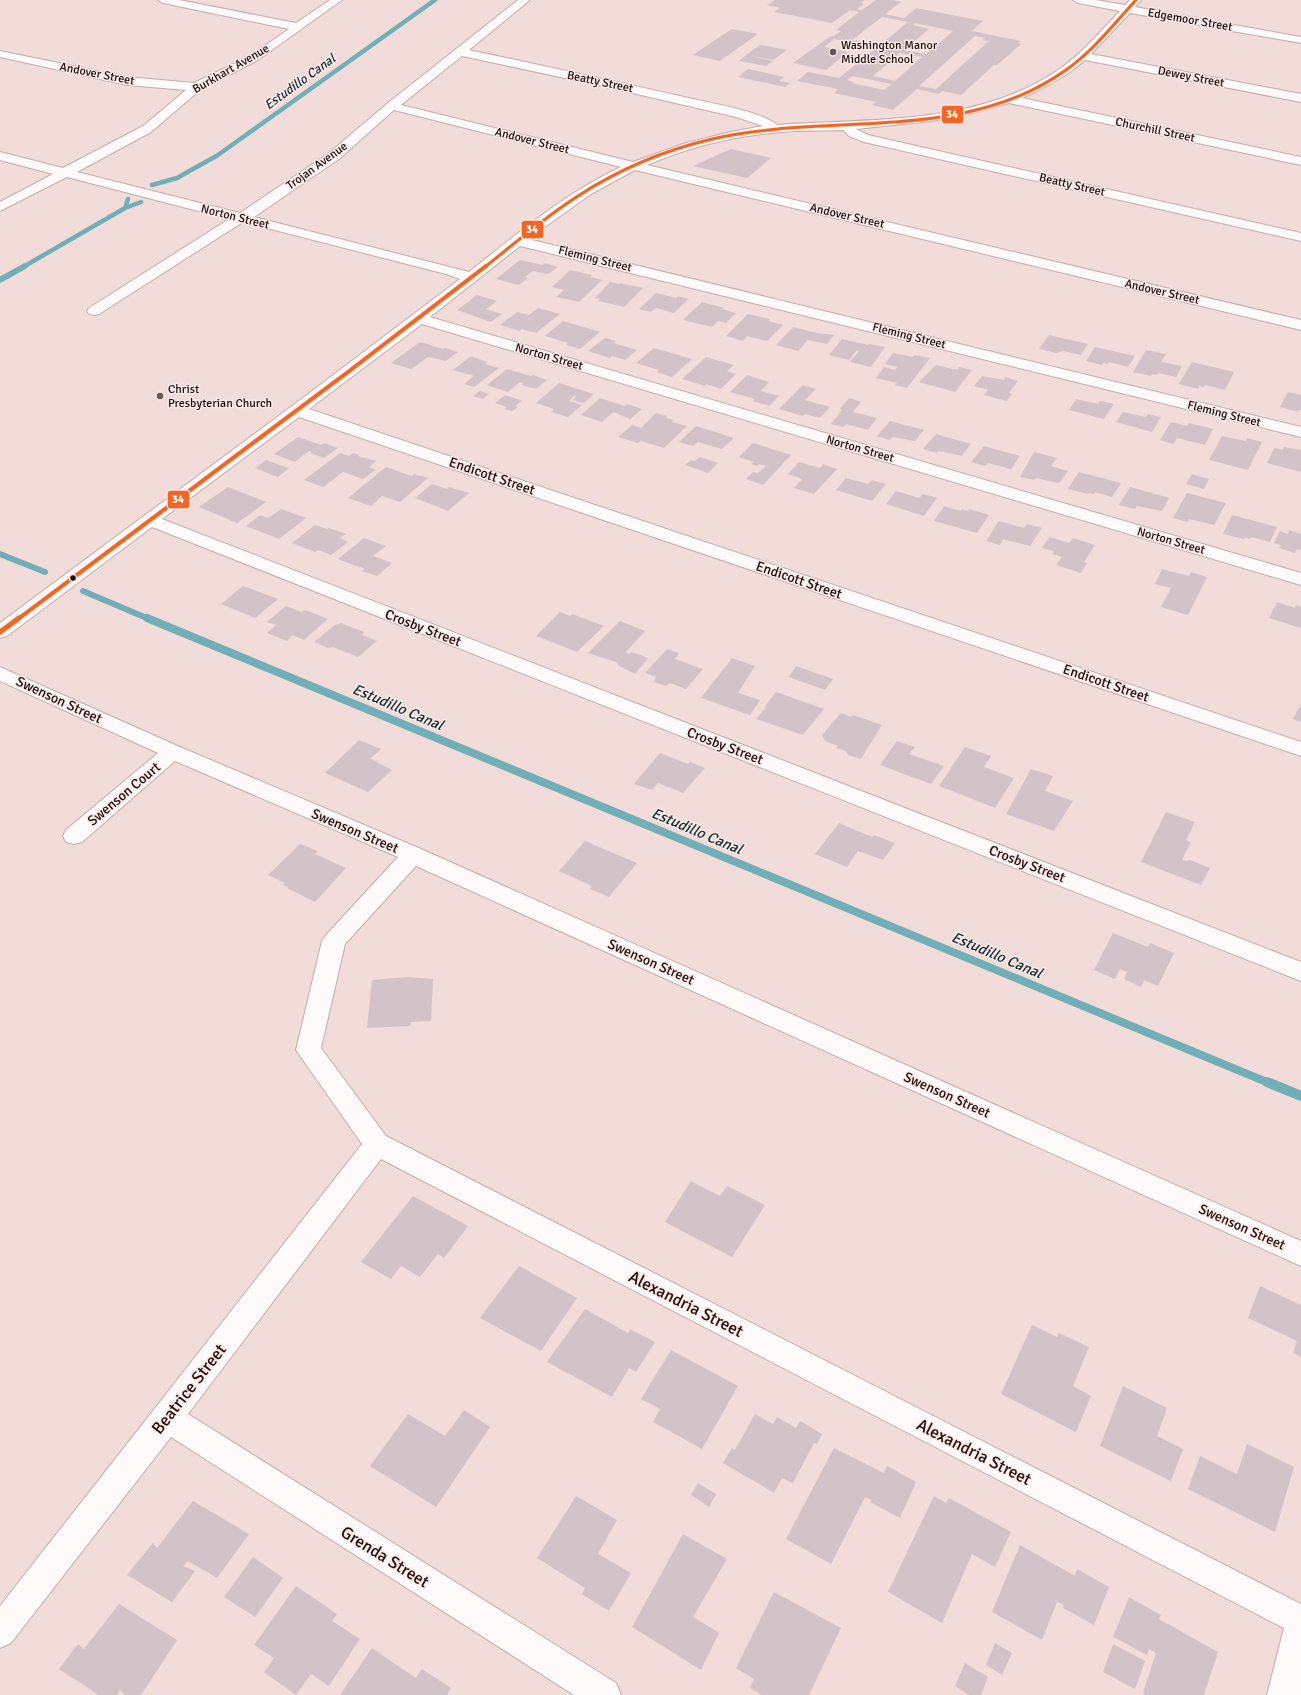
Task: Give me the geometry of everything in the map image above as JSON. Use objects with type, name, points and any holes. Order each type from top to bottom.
[{"type":"street","points":[[163,0],[297,27]]},
{"type":"street","name":"Burkhart Avenue","points":[[0,207],[147,129],[196,87],[254,58],[337,0]]},
{"type":"street","name":"Trojan Avenue","points":[[94,311],[229,224],[243,218],[334,156],[392,106],[525,0]]},
{"type":"street","name":"Edgemoor Street","points":[[1078,0],[1301,40]]},
{"type":"street","points":[[0,632],[419,318],[588,189],[634,166],[668,153],[705,142],[747,133],[774,129],[896,122],[938,116],[1008,99],[1050,79],[1066,69],[1082,56],[1136,0]]},
{"type":"street","name":"Beatty Street","points":[[460,52],[602,82],[740,114],[767,123],[774,129]]},
{"type":"street","name":"Andover Street","points":[[0,54],[127,81],[196,87]]},
{"type":"street","name":"Dewey Street","points":[[1082,56],[1301,98]]},
{"type":"street","name":"Churchill Street","points":[[1008,99],[1301,161]]},
{"type":"street","name":"Andover Street","points":[[392,106],[634,166],[1301,325]]},
{"type":"street","points":[[740,114],[747,133]]},
{"type":"street","name":"Beatty Street","points":[[846,126],[853,133],[864,138],[1301,237]]},
{"type":"street","name":"Norton Street","points":[[0,156],[451,271],[471,278]]},
{"type":"street","name":"Fleming Street","points":[[518,241],[1301,432]]},
{"type":"street","name":"Norton Street","points":[[419,318],[1301,579]]},
{"type":"street","name":"Endicott Street","points":[[296,410],[1301,749]]},
{"type":"street","name":"Crosby Street","points":[[149,520],[1301,972]]},
{"type":"street","name":"Swenson Street","points":[[0,673],[173,752],[413,855],[1301,1254]]},
{"type":"street","name":"Swenson Court","points":[[74,836],[173,752]]},
{"type":"street","name":"Alexandria Street","points":[[413,855],[334,942],[308,1050],[377,1144],[1301,1621]]},
{"type":"street","name":"Beatrice Street","points":[[0,1632],[167,1418],[377,1144]]},
{"type":"street","name":"Grenda Street","points":[[167,1418],[604,1695]]},
{"type":"street","points":[[1284,1695],[1301,1624]]},
{"type":"building","points":[[775,0],[865,0],[861,3],[864,4],[857,9],[862,10],[876,0],[892,0],[901,2],[885,14],[904,18],[916,8],[983,21],[972,31],[1021,41],[1018,43],[1021,44],[997,65],[994,65],[961,95],[942,91],[939,94],[917,89],[893,110],[872,105],[876,102],[834,93],[838,89],[797,81],[808,72],[839,78],[876,48],[834,39],[824,47],[848,52],[826,70],[793,63],[831,36],[834,36],[841,31],[836,30],[859,12],[850,10],[832,23],[774,12],[780,8],[767,5]],"holes":[[[882,17],[908,22],[880,45],[852,40]],[[915,23],[953,31],[926,54],[904,50],[929,29],[913,25]],[[975,36],[985,38],[982,40],[987,41],[992,38],[936,89],[919,86]],[[900,53],[922,57],[895,81],[873,76]],[[853,76],[891,84],[884,90],[852,83],[854,82],[847,80]]]},
{"type":"building","points":[[732,29],[758,34],[720,61],[693,55]]},
{"type":"building","points":[[760,45],[787,50],[773,60],[746,55]]},
{"type":"building","points":[[746,55],[773,61],[766,66],[739,61]]},
{"type":"building","points":[[748,69],[784,77],[779,81],[790,83],[785,87],[738,77]]},
{"type":"building","points":[[731,149],[771,158],[747,178],[693,166]]},
{"type":"building","points":[[520,260],[543,265],[545,263],[558,267],[548,274],[533,271],[525,277],[528,278],[519,285],[496,279]]},
{"type":"building","points":[[570,270],[592,275],[590,277],[602,280],[579,302],[556,297],[564,290],[552,287]]},
{"type":"building","points":[[610,282],[643,288],[624,307],[598,301],[600,299],[595,298]]},
{"type":"building","points":[[656,293],[676,298],[678,296],[689,299],[674,313],[656,308],[651,312],[639,309]]},
{"type":"building","points":[[477,295],[497,301],[486,309],[502,314],[491,322],[457,310]]},
{"type":"building","points":[[702,302],[736,313],[726,323],[718,321],[712,327],[683,320]]},
{"type":"building","points":[[538,308],[560,314],[536,333],[522,329],[520,331],[500,325],[517,312],[529,315]]},
{"type":"building","points":[[748,314],[770,319],[769,321],[783,325],[767,341],[747,336],[743,341],[726,336]]},
{"type":"building","points":[[563,321],[600,332],[580,349],[566,345],[568,343],[545,336]]},
{"type":"building","points":[[793,327],[834,335],[827,344],[808,340],[798,351],[776,345]]},
{"type":"building","points":[[1049,335],[1088,344],[1081,355],[1063,351],[1056,353],[1039,349]]},
{"type":"building","points":[[605,338],[616,341],[614,343],[637,350],[625,360],[612,356],[610,358],[588,351]]},
{"type":"building","points":[[842,339],[885,347],[871,367],[850,362],[859,351],[857,350],[849,360],[829,355]]},
{"type":"building","points":[[420,342],[458,352],[446,361],[428,357],[411,369],[391,363]]},
{"type":"building","points":[[1095,347],[1135,356],[1128,367],[1109,362],[1108,364],[1103,363],[1102,365],[1086,361]]},
{"type":"building","points":[[654,348],[692,359],[672,377],[657,372],[659,370],[636,363]]},
{"type":"building","points":[[1146,350],[1166,354],[1161,362],[1182,366],[1176,377],[1158,373],[1157,375],[1152,374],[1151,376],[1133,372]]},
{"type":"building","points":[[893,353],[913,357],[915,355],[930,358],[907,388],[895,385],[897,383],[876,378],[884,367],[895,370],[897,367],[885,364]]},
{"type":"building","points":[[471,356],[487,362],[485,364],[499,368],[474,387],[464,384],[474,376],[453,370]]},
{"type":"building","points":[[706,357],[734,365],[727,371],[736,374],[721,389],[682,379]]},
{"type":"building","points":[[1192,362],[1234,372],[1225,390],[1205,385],[1204,387],[1199,386],[1198,389],[1179,384]]},
{"type":"building","points":[[936,365],[957,370],[959,367],[972,370],[955,392],[919,382]]},
{"type":"building","points":[[507,369],[547,380],[536,389],[522,385],[523,383],[520,382],[508,392],[487,385]]},
{"type":"building","points":[[747,375],[769,382],[761,391],[779,396],[769,406],[753,401],[755,399],[730,392]]},
{"type":"building","points":[[982,376],[1004,380],[1005,377],[1018,381],[1009,393],[1012,394],[1007,401],[984,395],[988,390],[974,386]]},
{"type":"building","points":[[559,383],[594,394],[584,403],[572,400],[576,397],[575,395],[569,401],[582,405],[568,417],[551,412],[554,409],[536,403]]},
{"type":"building","points":[[803,385],[816,389],[805,400],[830,407],[820,418],[805,414],[803,416],[779,409]]},
{"type":"building","points":[[480,391],[489,394],[483,399],[473,396]]},
{"type":"building","points":[[1288,392],[1301,395],[1301,410],[1298,412],[1280,407]]},
{"type":"building","points":[[505,395],[522,401],[515,406],[518,407],[512,411],[505,409],[507,407],[495,403]]},
{"type":"building","points":[[600,398],[625,406],[627,404],[642,409],[630,419],[613,412],[602,422],[581,415]]},
{"type":"building","points":[[849,398],[861,402],[853,412],[877,418],[868,430],[846,424],[843,427],[831,424]]},
{"type":"building","points":[[1076,399],[1098,404],[1100,401],[1114,404],[1104,419],[1069,410]]},
{"type":"building","points":[[1123,412],[1146,417],[1148,414],[1161,417],[1152,432],[1116,422]]},
{"type":"building","points":[[656,413],[667,416],[666,418],[673,420],[672,422],[687,426],[664,448],[641,441],[638,443],[618,437],[632,425],[641,428]]},
{"type":"building","points":[[890,421],[924,430],[915,441],[893,437],[890,440],[877,436]]},
{"type":"building","points":[[1171,422],[1187,426],[1189,423],[1213,429],[1205,445],[1177,438],[1173,444],[1160,440]]},
{"type":"building","points":[[696,426],[734,438],[722,449],[698,442],[693,446],[679,442]]},
{"type":"building","points":[[936,434],[971,444],[962,456],[939,451],[937,453],[923,449]]},
{"type":"building","points":[[1222,436],[1246,441],[1247,438],[1262,442],[1248,470],[1209,460]]},
{"type":"building","points":[[298,437],[321,445],[324,443],[338,448],[324,458],[310,453],[312,452],[309,451],[295,462],[274,454]]},
{"type":"building","points":[[753,443],[791,455],[763,485],[746,479],[753,472],[758,473],[766,466],[751,464],[754,462],[739,457]]},
{"type":"building","points":[[984,446],[1020,456],[1011,469],[988,463],[985,466],[971,462]]},
{"type":"building","points":[[1284,447],[1301,450],[1301,472],[1267,463],[1274,448],[1283,450]]},
{"type":"building","points":[[1034,452],[1057,458],[1051,466],[1068,471],[1059,483],[1036,478],[1034,480],[1020,477]]},
{"type":"building","points":[[340,453],[349,456],[353,453],[376,461],[369,467],[375,470],[363,479],[343,472],[323,487],[304,480]]},
{"type":"building","points":[[700,457],[718,463],[708,473],[685,465],[691,460],[695,461]]},
{"type":"building","points":[[266,460],[289,468],[278,477],[255,468]]},
{"type":"building","points":[[799,462],[820,468],[823,464],[837,469],[814,494],[794,488],[802,479],[788,474]]},
{"type":"building","points":[[386,467],[412,476],[414,474],[428,478],[400,502],[382,496],[371,506],[348,498]]},
{"type":"building","points":[[1079,472],[1121,483],[1112,497],[1095,492],[1094,494],[1088,494],[1068,489]]},
{"type":"building","points":[[1192,474],[1209,479],[1204,489],[1186,484]]},
{"type":"building","points":[[846,478],[868,484],[872,480],[886,484],[872,501],[836,490]]},
{"type":"building","points":[[432,484],[447,489],[449,487],[469,493],[448,511],[415,498]]},
{"type":"building","points":[[228,487],[266,502],[237,523],[199,507]]},
{"type":"building","points":[[1130,487],[1169,498],[1162,511],[1137,506],[1135,509],[1119,505]]},
{"type":"building","points":[[896,491],[919,498],[923,494],[937,498],[924,516],[886,504]]},
{"type":"building","points":[[1187,493],[1226,503],[1214,525],[1189,519],[1188,522],[1173,518]]},
{"type":"building","points":[[944,506],[961,511],[962,509],[968,511],[969,509],[989,515],[977,533],[934,521]]},
{"type":"building","points":[[281,509],[306,518],[279,539],[246,526],[260,515],[268,518]]},
{"type":"building","points":[[1232,515],[1277,527],[1270,542],[1251,537],[1250,539],[1245,537],[1244,539],[1223,534]]},
{"type":"building","points":[[999,521],[1024,528],[1027,524],[1042,528],[1030,546],[1003,539],[1000,545],[986,541]]},
{"type":"building","points":[[315,525],[346,534],[340,538],[348,542],[331,555],[318,550],[315,552],[292,543]]},
{"type":"building","points":[[1289,530],[1301,534],[1301,550],[1297,549],[1295,553],[1279,548],[1281,545],[1274,543],[1280,531],[1288,534]]},
{"type":"building","points":[[1050,537],[1069,543],[1073,538],[1095,545],[1084,562],[1087,563],[1081,573],[1056,565],[1062,557],[1053,554],[1054,551],[1042,548]]},
{"type":"building","points":[[364,538],[386,546],[373,556],[392,563],[377,576],[362,571],[365,569],[338,559]]},
{"type":"building","points":[[1162,569],[1189,576],[1191,572],[1207,577],[1188,615],[1161,607],[1171,588],[1155,584]]},
{"type":"building","points":[[243,586],[278,599],[255,618],[221,604]]},
{"type":"building","points":[[1277,602],[1295,608],[1296,605],[1301,607],[1301,628],[1269,618]]},
{"type":"building","points":[[286,606],[302,612],[305,610],[328,619],[304,640],[292,635],[287,641],[267,633],[276,625],[267,622]]},
{"type":"building","points":[[560,612],[570,616],[572,614],[604,626],[577,652],[536,636]]},
{"type":"building","points":[[620,621],[645,631],[626,652],[629,654],[632,652],[648,658],[635,674],[619,666],[616,662],[588,653]]},
{"type":"building","points":[[341,623],[364,632],[362,635],[377,641],[358,657],[333,647],[328,648],[314,642],[335,625]]},
{"type":"building","points":[[667,649],[679,653],[675,659],[703,669],[686,689],[670,683],[666,686],[654,682],[656,677],[645,673]]},
{"type":"building","points":[[732,658],[755,666],[738,693],[760,700],[750,715],[701,698]]},
{"type":"building","points":[[796,666],[833,679],[825,690],[789,677]]},
{"type":"building","points":[[776,692],[824,709],[803,735],[756,719],[765,709],[766,705]]},
{"type":"building","points":[[1301,704],[1301,722],[1293,719]]},
{"type":"building","points":[[841,713],[851,717],[853,715],[882,725],[861,759],[848,755],[845,751],[836,748],[838,746],[825,741],[822,735]]},
{"type":"building","points":[[359,740],[381,749],[370,759],[377,761],[376,762],[392,770],[368,792],[325,773]]},
{"type":"building","points":[[897,741],[915,747],[909,754],[944,766],[931,784],[880,765]]},
{"type":"building","points":[[965,747],[991,756],[984,767],[1014,778],[995,808],[939,786]]},
{"type":"building","points":[[660,753],[688,764],[690,762],[705,768],[683,793],[658,783],[652,790],[634,784]]},
{"type":"building","points":[[1031,769],[1053,776],[1045,791],[1073,801],[1054,831],[1006,814]]},
{"type":"building","points":[[1166,812],[1195,822],[1186,840],[1191,842],[1182,860],[1190,860],[1210,868],[1201,885],[1141,862]]},
{"type":"building","points":[[839,823],[872,837],[874,835],[895,843],[883,860],[858,851],[847,867],[815,854]]},
{"type":"building","points":[[585,841],[637,863],[609,897],[590,889],[592,886],[559,871]]},
{"type":"building","points":[[300,844],[318,851],[315,854],[346,868],[315,902],[287,888],[288,887],[283,885],[285,883],[268,875]]},
{"type":"building","points":[[1113,933],[1148,947],[1150,943],[1174,953],[1158,986],[1144,980],[1141,987],[1124,979],[1127,972],[1120,969],[1115,979],[1094,970]]},
{"type":"building","points":[[406,977],[433,979],[431,1021],[411,1022],[410,1026],[367,1028],[372,980]]},
{"type":"building","points":[[691,1181],[720,1196],[727,1186],[765,1205],[732,1257],[665,1222]]},
{"type":"building","points":[[413,1196],[468,1226],[444,1258],[438,1254],[420,1277],[401,1266],[391,1279],[361,1262]]},
{"type":"building","points":[[519,1266],[577,1298],[541,1351],[480,1318]]},
{"type":"building","points":[[1260,1286],[1301,1305],[1301,1357],[1293,1353],[1297,1341],[1248,1318]]},
{"type":"building","points":[[585,1309],[628,1333],[630,1329],[655,1342],[636,1372],[629,1368],[612,1397],[547,1362]]},
{"type":"building","points":[[1032,1325],[1057,1337],[1059,1333],[1089,1347],[1073,1386],[1091,1396],[1076,1432],[1001,1394]]},
{"type":"building","points":[[671,1350],[738,1386],[702,1449],[653,1422],[660,1409],[641,1399]]},
{"type":"building","points":[[1123,1386],[1167,1408],[1157,1436],[1183,1449],[1171,1481],[1100,1446]]},
{"type":"building","points":[[464,1410],[490,1427],[436,1507],[370,1466],[408,1414],[445,1436]]},
{"type":"building","points":[[755,1414],[773,1424],[777,1417],[796,1428],[800,1421],[822,1434],[817,1444],[814,1443],[793,1483],[782,1478],[774,1493],[723,1463],[732,1448],[735,1450]]},
{"type":"building","points":[[1247,1444],[1294,1467],[1275,1532],[1188,1489],[1200,1456],[1237,1474]]},
{"type":"building","points":[[834,1448],[884,1473],[887,1466],[916,1482],[900,1518],[870,1502],[872,1500],[865,1497],[831,1564],[786,1539]]},
{"type":"building","points":[[698,1483],[716,1494],[709,1507],[691,1495]]},
{"type":"building","points":[[576,1496],[617,1520],[598,1554],[631,1573],[609,1611],[582,1594],[585,1588],[537,1558]]},
{"type":"building","points":[[934,1496],[946,1503],[949,1498],[1011,1532],[995,1567],[972,1554],[942,1623],[888,1592]]},
{"type":"building","points":[[193,1501],[249,1534],[217,1578],[188,1561],[183,1566],[195,1571],[172,1602],[127,1575],[153,1543],[157,1548]]},
{"type":"building","points":[[683,1534],[727,1559],[693,1617],[719,1633],[701,1670],[632,1627]]},
{"type":"building","points":[[1020,1545],[1075,1576],[1077,1569],[1109,1587],[1094,1625],[1063,1608],[1064,1605],[1057,1602],[1042,1640],[992,1612]]},
{"type":"building","points":[[253,1557],[283,1578],[255,1617],[224,1597]]},
{"type":"building","points":[[296,1586],[337,1614],[332,1621],[360,1639],[329,1686],[311,1674],[296,1695],[264,1672],[274,1658],[254,1645]]},
{"type":"building","points":[[774,1592],[841,1628],[809,1695],[762,1695],[750,1688],[754,1679],[736,1668]]},
{"type":"building","points":[[1129,1597],[1161,1615],[1159,1619],[1218,1652],[1204,1695],[1145,1695],[1143,1693],[1156,1653],[1149,1649],[1147,1655],[1113,1637]]},
{"type":"building","points":[[119,1604],[177,1640],[141,1695],[125,1695],[120,1690],[117,1695],[99,1695],[59,1669],[78,1644],[84,1649]]},
{"type":"building","points":[[995,1643],[1012,1653],[1002,1675],[986,1665]]},
{"type":"building","points":[[1113,1644],[1145,1661],[1135,1689],[1103,1672]]},
{"type":"building","points":[[372,1648],[416,1678],[422,1669],[451,1688],[447,1695],[340,1695]]},
{"type":"building","points":[[965,1663],[988,1677],[981,1695],[969,1695],[955,1686]]},
{"type":"waterway","name":"Estudillo Canal","points":[[152,185],[177,178],[218,155],[435,0]]},
{"type":"waterway","name":"Estudillo Canal","points":[[125,208],[128,199]]},
{"type":"waterway","name":"Estudillo Canal","points":[[125,208],[141,202]]},
{"type":"waterway","name":"Estudillo Canal","points":[[23,267],[125,208]]},
{"type":"waterway","name":"Estudillo Canal","points":[[0,280],[25,266]]},
{"type":"waterway","name":"Estudillo Canal","points":[[0,554],[45,572]]},
{"type":"waterway","name":"Estudillo Canal","points":[[83,591],[149,619]]},
{"type":"waterway","name":"Estudillo Canal","points":[[147,618],[1269,1083]]},
{"type":"waterway","name":"Estudillo Canal","points":[[1267,1082],[1301,1096]]},
{"type":"transit line","name":"34","points":[[0,632],[413,323],[556,211],[601,182],[670,151],[711,139],[752,131],[773,129],[846,126],[903,122],[932,118],[988,106],[1015,97],[1041,86],[1075,63],[1093,47],[1136,0]]},
{"type":"place","name":"Washington Manor Middle School","points":[[833,52]]},
{"type":"place","name":"Christ Presbyterian Church","points":[[160,396]]}]
